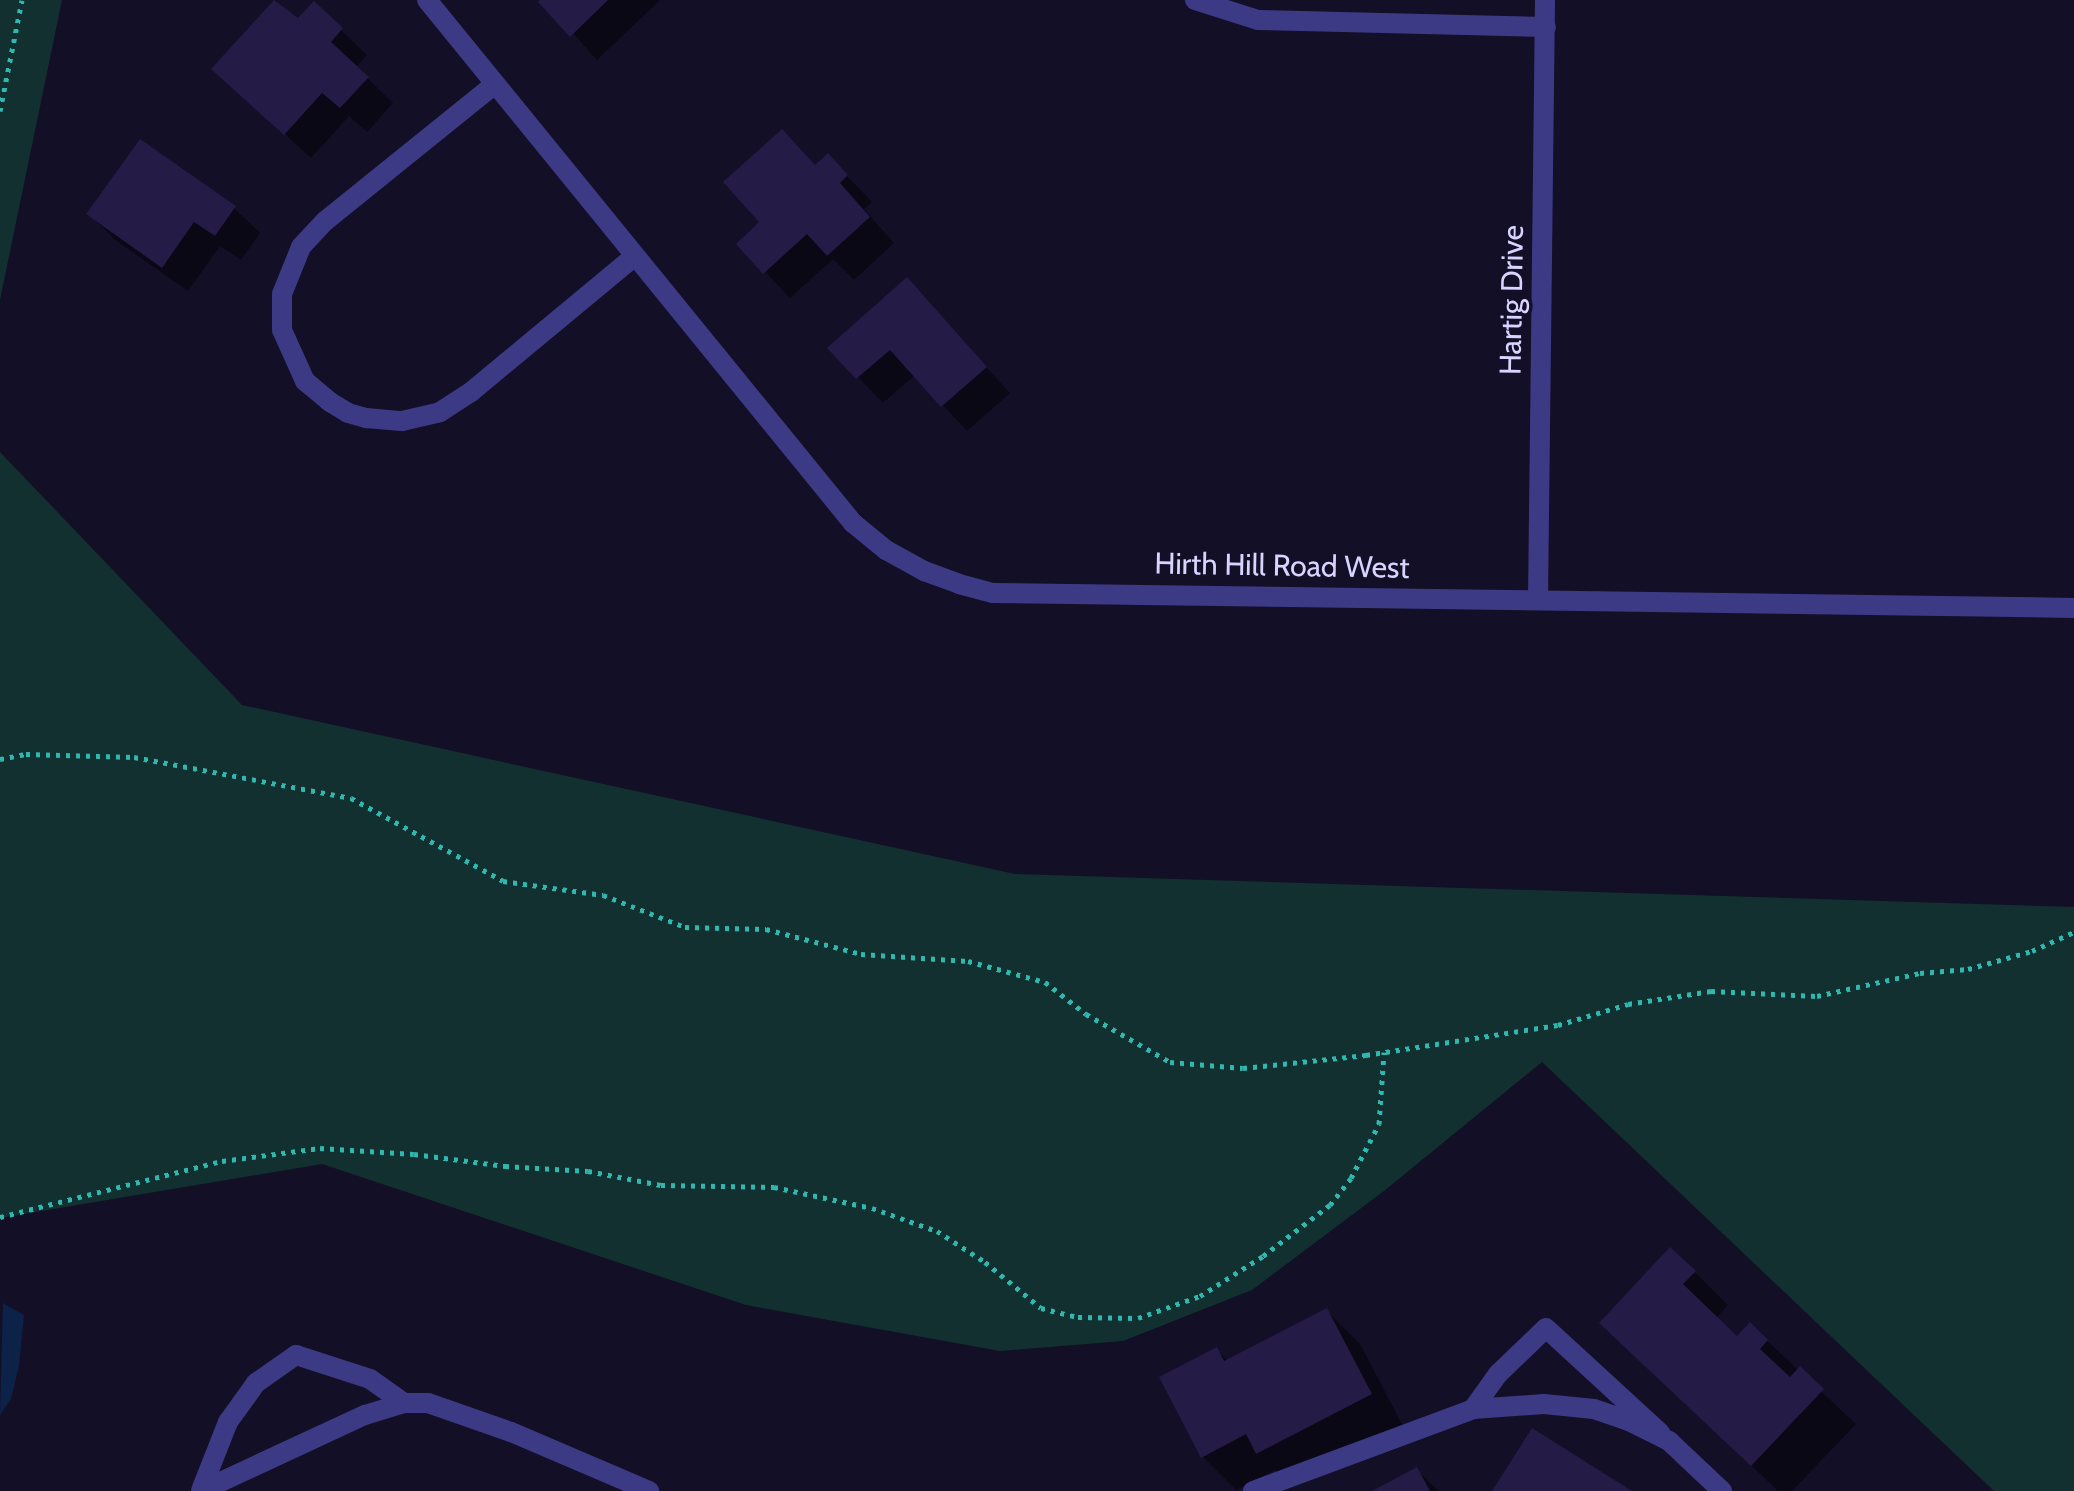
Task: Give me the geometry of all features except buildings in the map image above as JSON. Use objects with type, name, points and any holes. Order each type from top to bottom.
[{"type":"street","name":"Hirth Hill Road West","points":[[427,0],[853,523],[886,550],[924,571],[993,593],[2074,608]]},
{"type":"street","points":[[1195,0],[1230,12],[1274,21],[1546,27]]},
{"type":"street","name":"Hartig Drive","points":[[1538,600],[1545,0]]},
{"type":"street","points":[[495,84],[325,221],[301,247],[282,294],[282,330],[305,381],[330,402],[366,418],[402,421],[440,412],[471,392],[635,256]]},
{"type":"street","points":[[1473,1409],[1498,1374],[1546,1328],[1722,1491]]},
{"type":"street","points":[[202,1490],[228,1422],[256,1383],[296,1355],[370,1379],[404,1403]]},
{"type":"street","points":[[202,1490],[365,1415],[404,1403],[428,1403],[511,1432],[646,1490]]},
{"type":"street","points":[[1253,1491],[1473,1409],[1544,1404],[1594,1409],[1669,1441]]},
{"type":"path","points":[[0,111],[22,0]]},
{"type":"path","points":[[0,759],[26,754],[134,757],[351,798],[503,881],[603,895],[685,927],[766,929],[861,954],[968,961],[1045,982],[1086,1014],[1170,1062],[1243,1068],[1384,1052],[1558,1025],[1628,1004],[1711,991],[1817,996],[1920,973],[1968,969],[2032,951],[2074,932]]},
{"type":"path","points":[[0,1217],[222,1161],[320,1148],[414,1154],[505,1166],[588,1171],[661,1185],[774,1187],[872,1208],[937,1231],[985,1262],[1041,1308],[1078,1317],[1138,1318],[1200,1296],[1263,1256],[1330,1205],[1351,1178],[1379,1124],[1384,1052]]},
{"type":"green space","points":[[0,0],[62,0],[0,300]]},
{"type":"green space","points":[[0,452],[242,705],[1015,874],[2074,907],[2074,1491],[1994,1491],[1542,1062],[1384,1191],[1252,1290],[1123,1341],[1000,1351],[746,1305],[322,1164],[0,1218]]},
{"type":"water","points":[[3,1303],[24,1315],[19,1366],[11,1399],[0,1415]]}]
